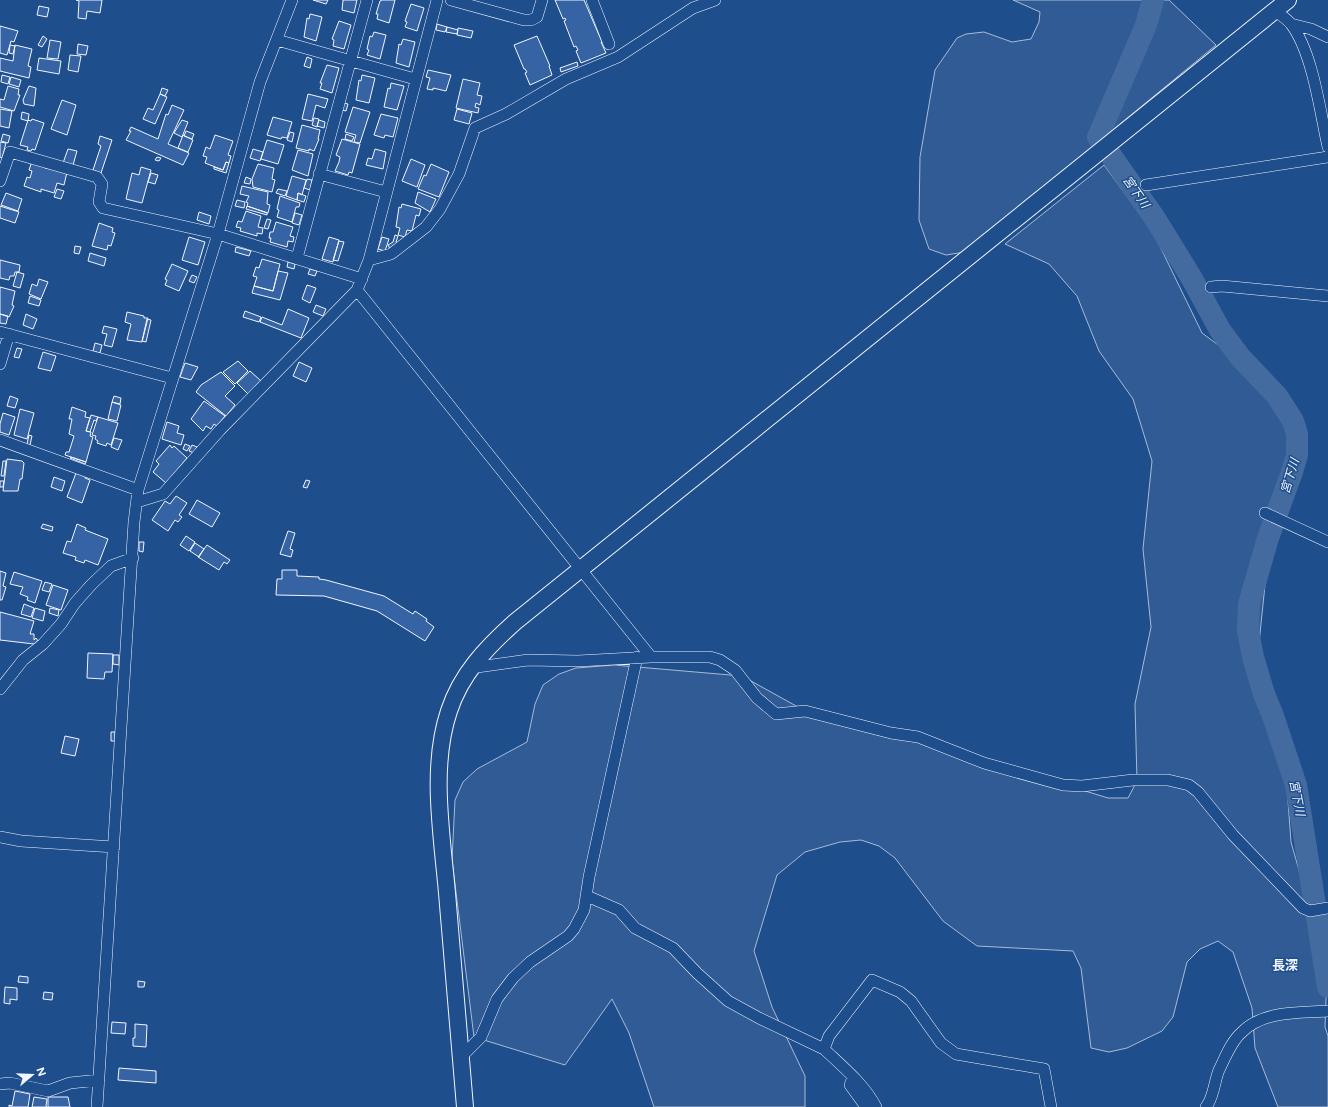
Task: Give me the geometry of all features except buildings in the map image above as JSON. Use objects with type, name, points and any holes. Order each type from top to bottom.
[{"type":"street","points":[[97,1107],[137,496],[172,378],[218,234],[260,82],[292,0]]},
{"type":"street","points":[[297,258],[367,0]]},
{"type":"street","points":[[0,440],[137,496],[163,494],[220,430],[357,290],[369,260],[415,79],[437,0]]},
{"type":"street","points":[[451,0],[524,20],[531,20],[537,17],[542,0]]},
{"type":"street","points":[[592,0],[609,44]]},
{"type":"street","points":[[369,260],[391,254],[426,227],[440,209],[459,174],[475,128],[506,114],[566,79],[618,57],[693,8],[715,0]]},
{"type":"street","points":[[465,1107],[438,763],[442,736],[449,710],[470,668],[498,638],[581,569],[1112,142],[1186,80],[1288,0]]},
{"type":"street","points":[[1275,10],[1291,24],[1302,45],[1313,77],[1328,147]]},
{"type":"street","points":[[1291,24],[1311,29],[1328,37]]},
{"type":"street","points":[[277,40],[415,79]]},
{"type":"street","points":[[0,181],[10,152],[97,177],[102,184],[99,202],[103,208],[218,234],[362,279]]},
{"type":"street","points":[[1146,185],[1328,157]]},
{"type":"street","points":[[319,174],[386,192]]},
{"type":"street","points":[[1211,288],[1222,286],[1328,296]]},
{"type":"street","points":[[357,290],[651,657]]},
{"type":"street","points":[[0,364],[5,333],[172,378]]},
{"type":"street","points":[[1265,513],[1328,542]]},
{"type":"street","points":[[0,689],[23,660],[43,644],[61,624],[75,602],[91,585],[111,566],[133,558]]},
{"type":"street","points":[[470,668],[528,660],[578,661],[651,657],[710,657],[720,660],[735,670],[757,698],[776,714],[805,711],[891,733],[918,737],[984,763],[1047,782],[1063,785],[1082,786],[1133,780],[1168,780],[1189,785],[1198,792],[1233,835],[1282,888],[1303,908],[1310,911],[1327,909]]},
{"type":"street","points":[[461,1057],[480,1037],[497,999],[513,978],[530,962],[568,936],[574,929],[584,910],[637,658]]},
{"type":"street","points":[[0,837],[21,841],[114,847]]},
{"type":"street","points":[[587,896],[618,910],[635,928],[673,948],[697,973],[728,1001],[759,1018],[824,1049],[853,1077],[870,1097],[876,1107]]},
{"type":"street","points":[[824,1049],[829,1036],[872,980],[900,992],[911,1002],[941,1043],[956,1054],[1044,1069],[1051,1107]]},
{"type":"street","points":[[1206,1107],[1210,1102],[1218,1072],[1241,1033],[1256,1022],[1275,1015],[1327,1011]]},
{"type":"street","points":[[853,1077],[850,1085],[866,1107]]},
{"type":"street","points":[[0,1084],[10,1083],[48,1091],[70,1083],[99,1080]]},
{"type":"shaded area","points":[[1013,0],[1169,0],[1216,45],[965,252],[946,255],[929,249],[919,220],[920,157],[935,70],[957,38],[966,34],[984,32],[1012,42],[1031,39],[1039,22],[1040,12]]},
{"type":"shaded area","points":[[1104,165],[1153,232],[1202,333],[1286,395],[1296,410],[1294,467],[1265,585],[1259,643],[1263,693],[1285,760],[1291,842],[1327,969],[1325,1027],[1328,1036],[1328,1107],[1278,1107],[1255,1048],[1252,1008],[1233,952],[1218,941],[1200,949],[1187,962],[1173,1017],[1162,1031],[1127,1048],[1109,1052],[1091,1048],[1081,968],[1073,951],[977,946],[943,921],[895,858],[879,846],[861,840],[840,842],[805,852],[777,875],[754,951],[772,1007],[805,1076],[805,1107],[654,1107],[629,1033],[612,999],[565,1065],[474,1037],[452,860],[455,800],[463,782],[477,769],[527,742],[535,704],[543,685],[559,674],[576,668],[614,665],[742,676],[807,712],[845,717],[1108,798],[1128,798],[1137,781],[1135,704],[1151,627],[1143,549],[1152,461],[1133,399],[1099,351],[1077,296],[1049,264],[1005,244]]},
{"type":"waterway","name":"宮下川","points":[[1153,0],[1146,25],[1098,137],[1154,217],[1191,277],[1220,330],[1240,357],[1277,396],[1293,421],[1297,434],[1297,455],[1268,538],[1249,604],[1248,631],[1253,657],[1264,694],[1296,785],[1328,987]]},
{"type":"district","name":"長深","points":[[1285,965]]}]
